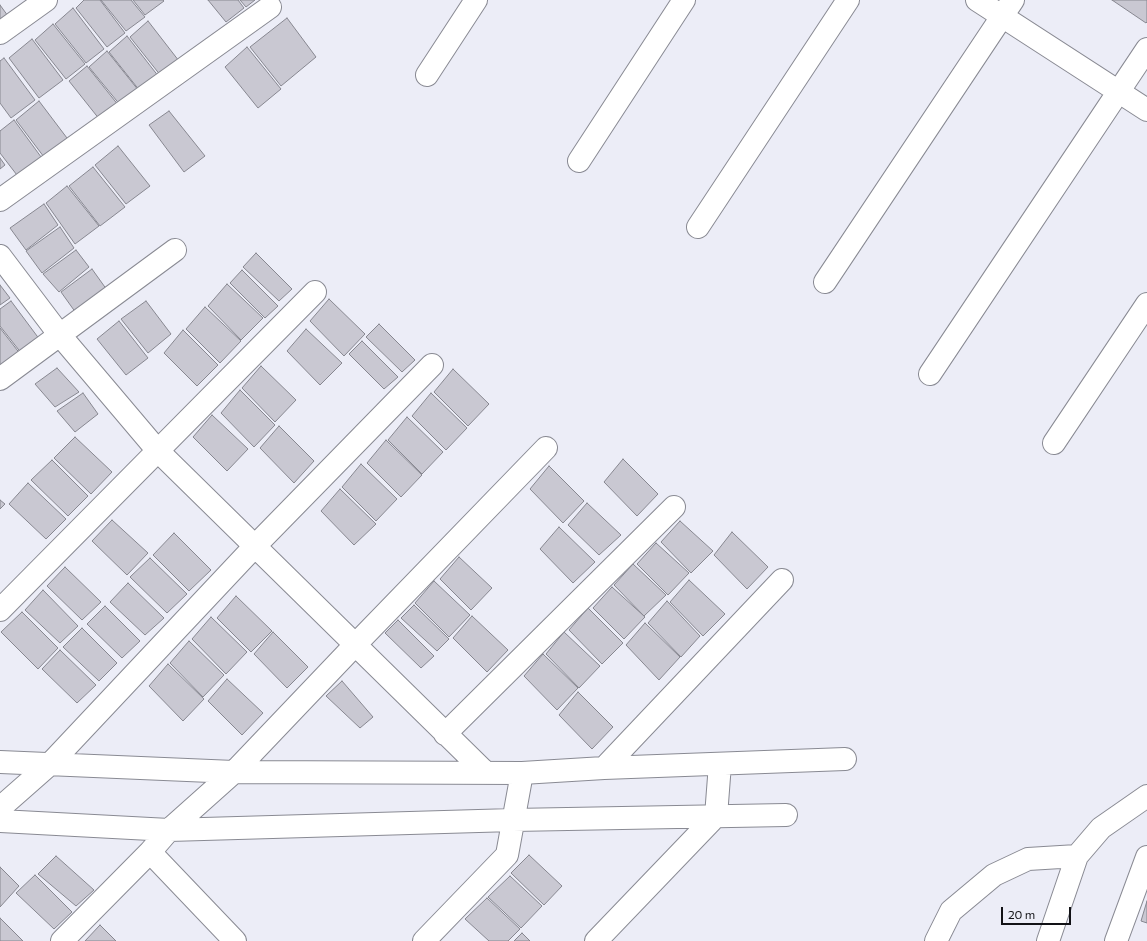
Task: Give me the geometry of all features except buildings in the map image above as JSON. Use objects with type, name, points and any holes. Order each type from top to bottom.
[{"type":"street","points":[[0,33],[46,0]]},
{"type":"street","points":[[427,75],[476,0]]},
{"type":"street","points":[[579,161],[684,0]]},
{"type":"street","points":[[698,227],[848,0]]},
{"type":"street","points":[[977,0],[1008,8],[1119,92],[1147,110]]},
{"type":"street","points":[[0,200],[270,7]]},
{"type":"street","points":[[825,282],[1008,8]]},
{"type":"street","points":[[930,374],[1147,49]]},
{"type":"street","points":[[0,379],[59,334],[175,250]]},
{"type":"street","points":[[0,256],[59,334],[158,451],[486,773]]},
{"type":"street","points":[[0,610],[314,292]]},
{"type":"street","points":[[1054,443],[1147,304]]},
{"type":"street","points":[[0,808],[50,764],[255,546],[432,364]]},
{"type":"street","points":[[62,941],[150,852],[169,830],[234,772],[546,448]]},
{"type":"street","points":[[446,734],[674,507]]},
{"type":"street","points":[[604,768],[782,580]]},
{"type":"street","points":[[0,762],[234,772],[522,774],[604,768],[845,759]]},
{"type":"street","points":[[596,941],[716,816],[720,764]]},
{"type":"street","points":[[424,941],[507,855],[522,774]]},
{"type":"street","points":[[1048,941],[1077,856],[1101,828],[1147,796]]},
{"type":"street","points":[[0,821],[169,830],[514,820],[786,815]]},
{"type":"street","points":[[150,852],[235,941]]},
{"type":"street","points":[[936,941],[951,911],[994,875],[1028,859],[1077,856]]},
{"type":"street","points":[[1116,941],[1147,857]]}]
